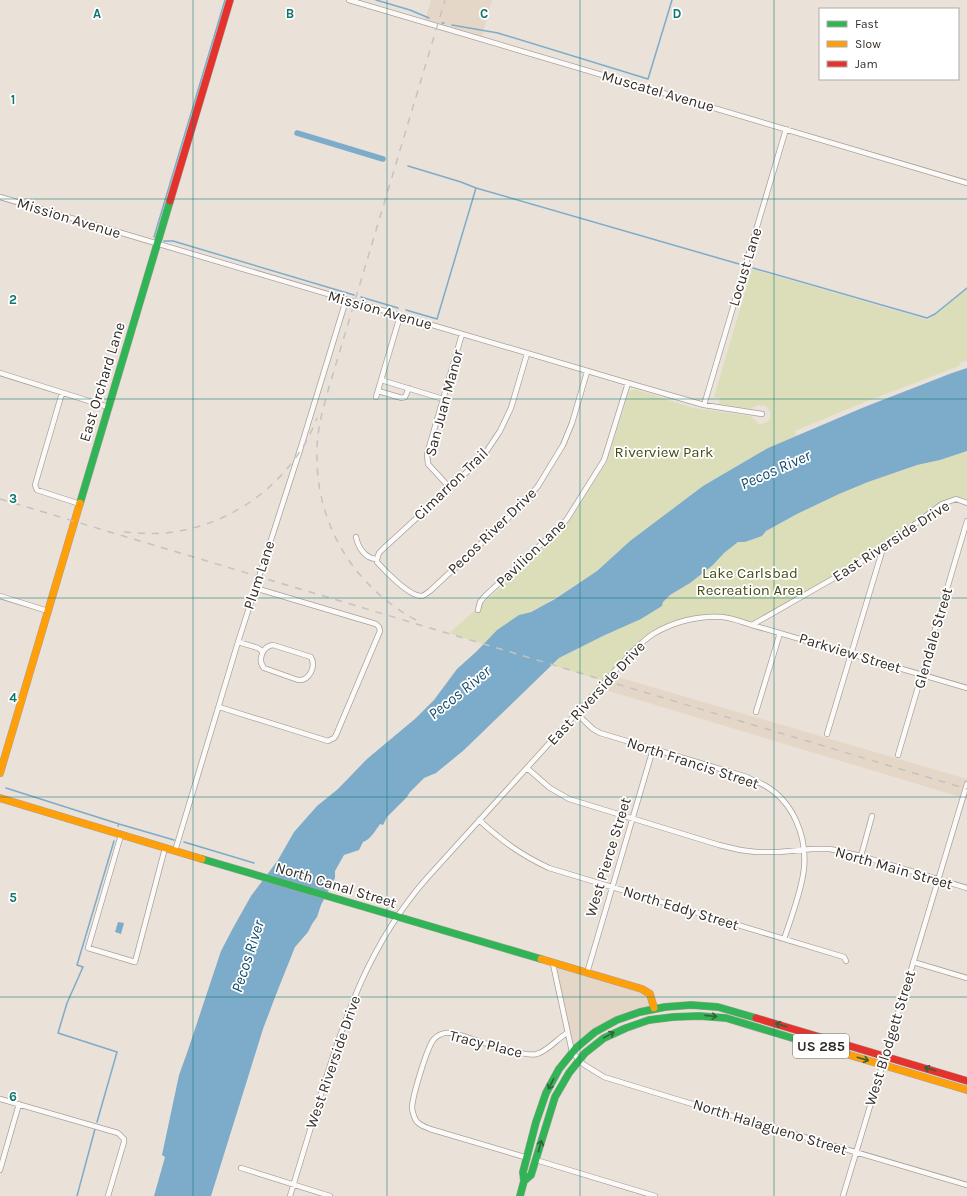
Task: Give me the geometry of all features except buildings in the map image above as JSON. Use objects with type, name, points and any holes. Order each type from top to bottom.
[{"type":"main road","name":"East Orchard Lane","points":[[0,773],[230,0]]},
{"type":"main road","name":"North Canal Street","points":[[0,798],[646,991],[650,994],[654,1008]]},
{"type":"main road","name":"US 285","points":[[520,1196],[524,1181],[523,1172],[546,1093],[558,1071],[572,1052],[593,1034],[612,1022],[634,1013],[654,1008],[687,1004],[718,1007],[967,1081]]},
{"type":"main road","points":[[654,1008],[660,1012],[673,1016]]},
{"type":"main road","name":"US 285","points":[[524,1181],[531,1175],[555,1096],[566,1075],[578,1060],[600,1040],[624,1027],[647,1020],[673,1016],[698,1015],[726,1018],[967,1090]]},
{"type":"street","name":"Muscatel Avenue","points":[[349,0],[967,183]]},
{"type":"street","name":"Locust Lane","points":[[704,405],[786,130]]},
{"type":"street","name":"Mission Avenue","points":[[0,197],[628,384],[704,405],[762,414]]},
{"type":"street","name":"Plum Lane","points":[[175,851],[238,642],[300,450],[346,300]]},
{"type":"street","points":[[376,397],[400,316]]},
{"type":"street","name":"San Juan Manor","points":[[450,488],[428,464],[426,454],[462,334]]},
{"type":"street","name":"Cimarron Trail","points":[[377,559],[379,553],[384,548],[482,457],[500,431],[511,408],[527,354]]},
{"type":"street","name":"Pecos River Drive","points":[[356,537],[357,543],[365,553],[372,559],[377,559],[377,562],[391,577],[416,595],[425,595],[520,507],[538,486],[563,445],[572,423],[587,372]]},
{"type":"street","points":[[0,373],[108,407]]},
{"type":"street","points":[[381,380],[443,399]]},
{"type":"street","name":"Pavilion Lane","points":[[478,610],[480,602],[484,596],[567,520],[604,460],[628,384]]},
{"type":"street","points":[[378,391],[402,398],[407,395],[409,388]]},
{"type":"street","points":[[62,393],[35,485],[37,490],[80,504]]},
{"type":"street","name":"East Riverside Drive","points":[[527,768],[632,652],[646,639],[659,631],[680,622],[703,617],[722,617],[752,625],[883,548],[942,504],[956,499],[967,503]]},
{"type":"street","name":"Glendale Street","points":[[898,755],[967,521]]},
{"type":"street","points":[[827,734],[883,548]]},
{"type":"street","points":[[219,707],[331,740],[336,735],[380,631],[380,626],[376,624],[255,588]]},
{"type":"street","points":[[0,596],[48,612]]},
{"type":"street","name":"Parkview Street","points":[[752,625],[967,688]]},
{"type":"street","points":[[756,712],[780,633]]},
{"type":"street","points":[[238,642],[258,648],[263,652]]},
{"type":"street","points":[[273,645],[308,655],[313,661],[310,674],[305,680],[298,680],[266,670],[262,666],[261,662],[263,652],[267,646],[273,645]]},
{"type":"street","name":"North Francis Street","points":[[576,713],[593,729],[600,733],[747,777],[764,785],[778,796],[791,811],[800,830],[804,850],[804,869],[801,883],[784,939]]},
{"type":"street","name":"West Pierce Street","points":[[587,973],[653,749]]},
{"type":"street","name":"North Main Street","points":[[527,768],[550,788],[569,799],[740,850],[779,852],[830,849],[861,856],[967,888]]},
{"type":"street","name":"West Riverside Drive","points":[[290,1196],[342,1026],[362,980],[396,917],[413,894],[527,768]]},
{"type":"street","name":"West Blodgett Street","points":[[843,1196],[967,784]]},
{"type":"street","points":[[861,856],[872,816]]},
{"type":"street","name":"North Eddy Street","points":[[479,820],[503,842],[530,859],[557,870],[612,888],[844,957],[846,961]]},
{"type":"street","points":[[121,835],[88,948],[135,962],[166,848]]},
{"type":"street","points":[[913,962],[967,978]]},
{"type":"street","points":[[554,964],[567,1033],[572,1052],[578,1060]]},
{"type":"street","name":"Tracy Place","points":[[527,1158],[430,1129],[418,1123],[412,1108],[426,1056],[433,1040],[443,1033],[529,1055],[542,1052],[567,1033]]},
{"type":"street","name":"North Halagueno Street","points":[[578,1060],[611,1080],[967,1185]]},
{"type":"street","points":[[0,1099],[118,1133],[124,1139],[124,1142],[108,1196]]},
{"type":"street","points":[[0,1170],[19,1104]]},
{"type":"street","points":[[527,1158],[655,1196]]},
{"type":"street","points":[[241,1168],[330,1196]]},
{"type":"shaded area","points":[[431,0],[492,0],[482,37],[425,20]]},
{"type":"shaded area","points":[[611,675],[967,779],[967,799],[599,688]]},
{"type":"shaded area","points":[[553,964],[646,991],[654,1008],[634,1013],[572,1052]]},
{"type":"green space","name":"Riverview Park","points":[[752,269],[928,320],[967,289],[967,361],[961,362],[959,366],[862,403],[795,431],[796,436],[768,448],[703,486],[630,541],[597,571],[542,606],[519,616],[497,630],[484,644],[449,633],[560,533],[569,522],[607,462],[629,392],[634,389],[693,408],[750,416],[759,424],[769,420],[771,414],[765,406],[758,405],[750,409],[719,404],[720,398],[714,397]]},
{"type":"green space","name":"Lake Carlsbad Recreation Area","points":[[967,451],[967,503],[952,500],[883,548],[752,625],[732,619],[693,619],[652,634],[605,681],[552,665],[559,658],[641,619],[662,606],[663,602],[670,595],[690,583],[713,565],[724,553],[738,542],[745,542],[762,536],[766,531],[797,514],[868,482],[917,465],[940,460]]},
{"type":"water","name":"Pecos River","points":[[967,368],[967,451],[940,460],[917,465],[868,482],[797,514],[766,531],[762,536],[745,542],[738,542],[724,553],[713,565],[690,583],[670,595],[663,602],[662,606],[641,619],[559,658],[464,750],[436,773],[424,778],[387,817],[383,825],[380,824],[371,837],[363,842],[359,850],[344,855],[335,871],[335,878],[321,905],[317,917],[308,932],[295,947],[277,992],[263,1029],[211,1196],[154,1196],[165,1157],[162,1155],[179,1075],[221,951],[251,896],[278,860],[294,832],[317,806],[338,789],[367,759],[416,718],[434,700],[457,669],[497,630],[519,615],[531,612],[555,599],[597,571],[630,541],[703,486],[768,448],[862,408]]},
{"type":"water","points":[[118,922],[124,923],[121,934],[115,932]]},
{"type":"waterway","points":[[154,237],[225,0]]},
{"type":"waterway","points":[[376,0],[410,10],[429,18]]},
{"type":"waterway","points":[[452,25],[498,33],[648,79],[672,0]]},
{"type":"waterway","points":[[297,133],[383,159]]},
{"type":"waterway","points":[[406,310],[437,319],[476,188],[408,166]]},
{"type":"waterway","points":[[476,188],[739,264]]},
{"type":"waterway","points":[[164,241],[173,241],[354,295]]},
{"type":"waterway","points":[[753,268],[927,318],[935,314],[967,288]]},
{"type":"waterway","points":[[361,297],[398,308]]},
{"type":"waterway","points":[[6,788],[119,824]]},
{"type":"waterway","points":[[118,826],[119,824],[174,840]]},
{"type":"waterway","points":[[97,1122],[117,1052],[58,1033],[67,1003],[83,967],[77,965],[114,841]]},
{"type":"waterway","points":[[184,842],[254,863]]},
{"type":"waterway","points":[[77,1196],[95,1129]]},
{"type":"railway","points":[[416,620],[394,606],[374,589],[356,571],[342,550],[331,527],[323,503],[318,478],[317,444],[320,422],[327,394],[445,0]]},
{"type":"railway","points":[[124,532],[155,534],[173,532],[197,527],[219,519],[241,508],[278,479],[294,460],[307,440],[317,418]]},
{"type":"railway","points":[[0,499],[967,789]]},
{"type":"traffic: fast","points":[[80,503],[170,201]]},
{"type":"traffic: fast","points":[[202,859],[541,959]]},
{"type":"traffic: fast","points":[[520,1196],[524,1181],[523,1172],[536,1122],[546,1093],[559,1069],[576,1048],[595,1032],[617,1020],[640,1012],[665,1007],[691,1005],[718,1007],[756,1018]]},
{"type":"traffic: fast","points":[[524,1181],[531,1175],[555,1097],[569,1073],[585,1053],[604,1038],[649,1020],[699,1016],[726,1018],[799,1040]]},
{"type":"traffic: slow","points":[[0,773],[80,503]]},
{"type":"traffic: slow","points":[[0,798],[202,859]]},
{"type":"traffic: slow","points":[[541,959],[642,989],[650,994],[654,1008]]},
{"type":"traffic: slow","points":[[799,1040],[967,1090]]},
{"type":"traffic: jam","points":[[170,201],[230,0]]},
{"type":"traffic: jam","points":[[756,1018],[967,1081]]}]
